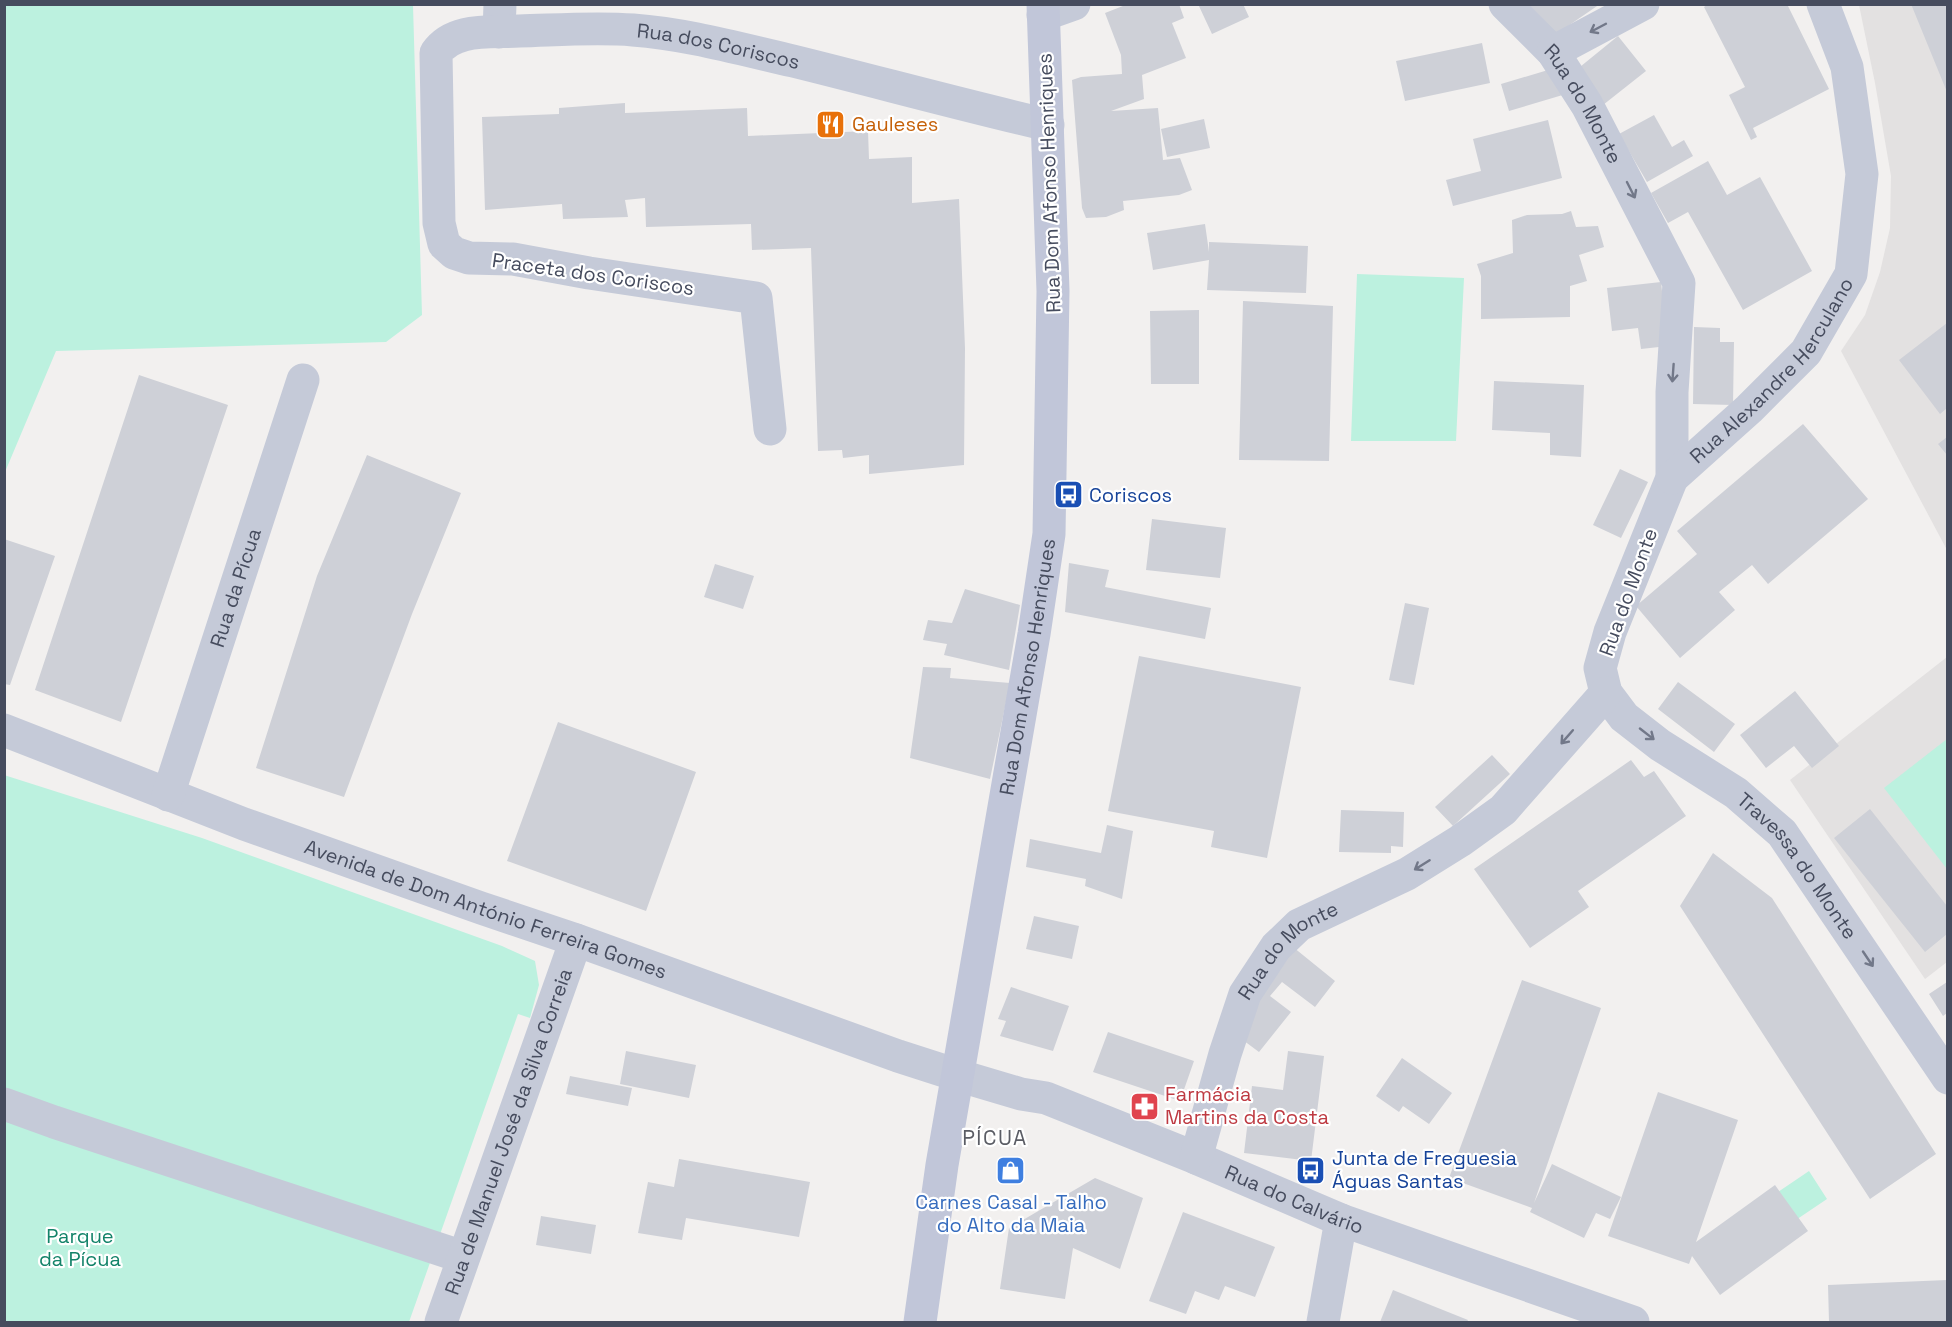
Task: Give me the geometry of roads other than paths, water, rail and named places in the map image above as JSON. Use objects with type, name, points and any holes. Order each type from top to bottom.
[{"type":"main road","name":"Rua Dom Afonso Henriques","points":[[919,1322],[942,1165],[1034,634],[1049,534],[1053,291],[1043,10]]},
{"type":"street","points":[[1043,10],[1074,4]]},
{"type":"street","name":"Rua do Monte","points":[[1196,1158],[1225,1054],[1245,994],[1276,947],[1299,925],[1407,874],[1460,841],[1503,810],[1606,693],[1600,668],[1610,632],[1672,478],[1672,392],[1679,283],[1587,105],[1553,52],[1505,4]]},
{"type":"street","points":[[1553,52],[1643,4]]},
{"type":"street","name":"Rua Alexandre Herculano","points":[[1672,478],[1749,409],[1806,352],[1851,274],[1862,174],[1847,67],[1823,4]]},
{"type":"street","name":"Rua dos Coriscos","points":[[437,101],[436,53],[441,45],[449,39],[467,34],[500,18],[633,30],[716,43],[1048,125]]},
{"type":"street","name":"Praceta dos Coriscos","points":[[437,101],[439,223],[444,244],[454,253],[469,258],[513,259],[756,298],[770,429]]},
{"type":"street","name":"Rua da Pícua","points":[[168,795],[303,380]]},
{"type":"street","name":"Travessa do Monte","points":[[1606,693],[1624,717],[1660,745],[1736,792],[1782,833],[1947,1078]]},
{"type":"street","name":"Avenida de Dom António Ferreira Gomes","points":[[9,734],[168,795],[481,908],[957,1075]]},
{"type":"street","name":"Rua de Manuel José da Silva Correia","points":[[441,1323],[576,940]]},
{"type":"street","name":"Rua do Calvário","points":[[957,1075],[1021,1094],[1046,1098],[1196,1158],[1341,1220],[1634,1323]]},
{"type":"street","points":[[4,1104],[463,1257]]},
{"type":"street","points":[[1323,1323],[1341,1220]]},
{"type":"place","name":"Gauleses","points":[[831,124]]},
{"type":"place","name":"Coriscos","points":[[1068,495]]},
{"type":"place","name":"Farmácia Martins da Costa","points":[[1144,1106]]},
{"type":"place","name":"Junta de Freguesia Águas Santas","points":[[1311,1170]]},
{"type":"place","name":"Carnes Casal - Talho do Alto da Maia","points":[[1011,1171]]},
{"type":"district","name":"PÍCUA","points":[[995,1138]]},
{"type":"park label","name":"Parque da Pícua","points":[[80,1248]]}]
